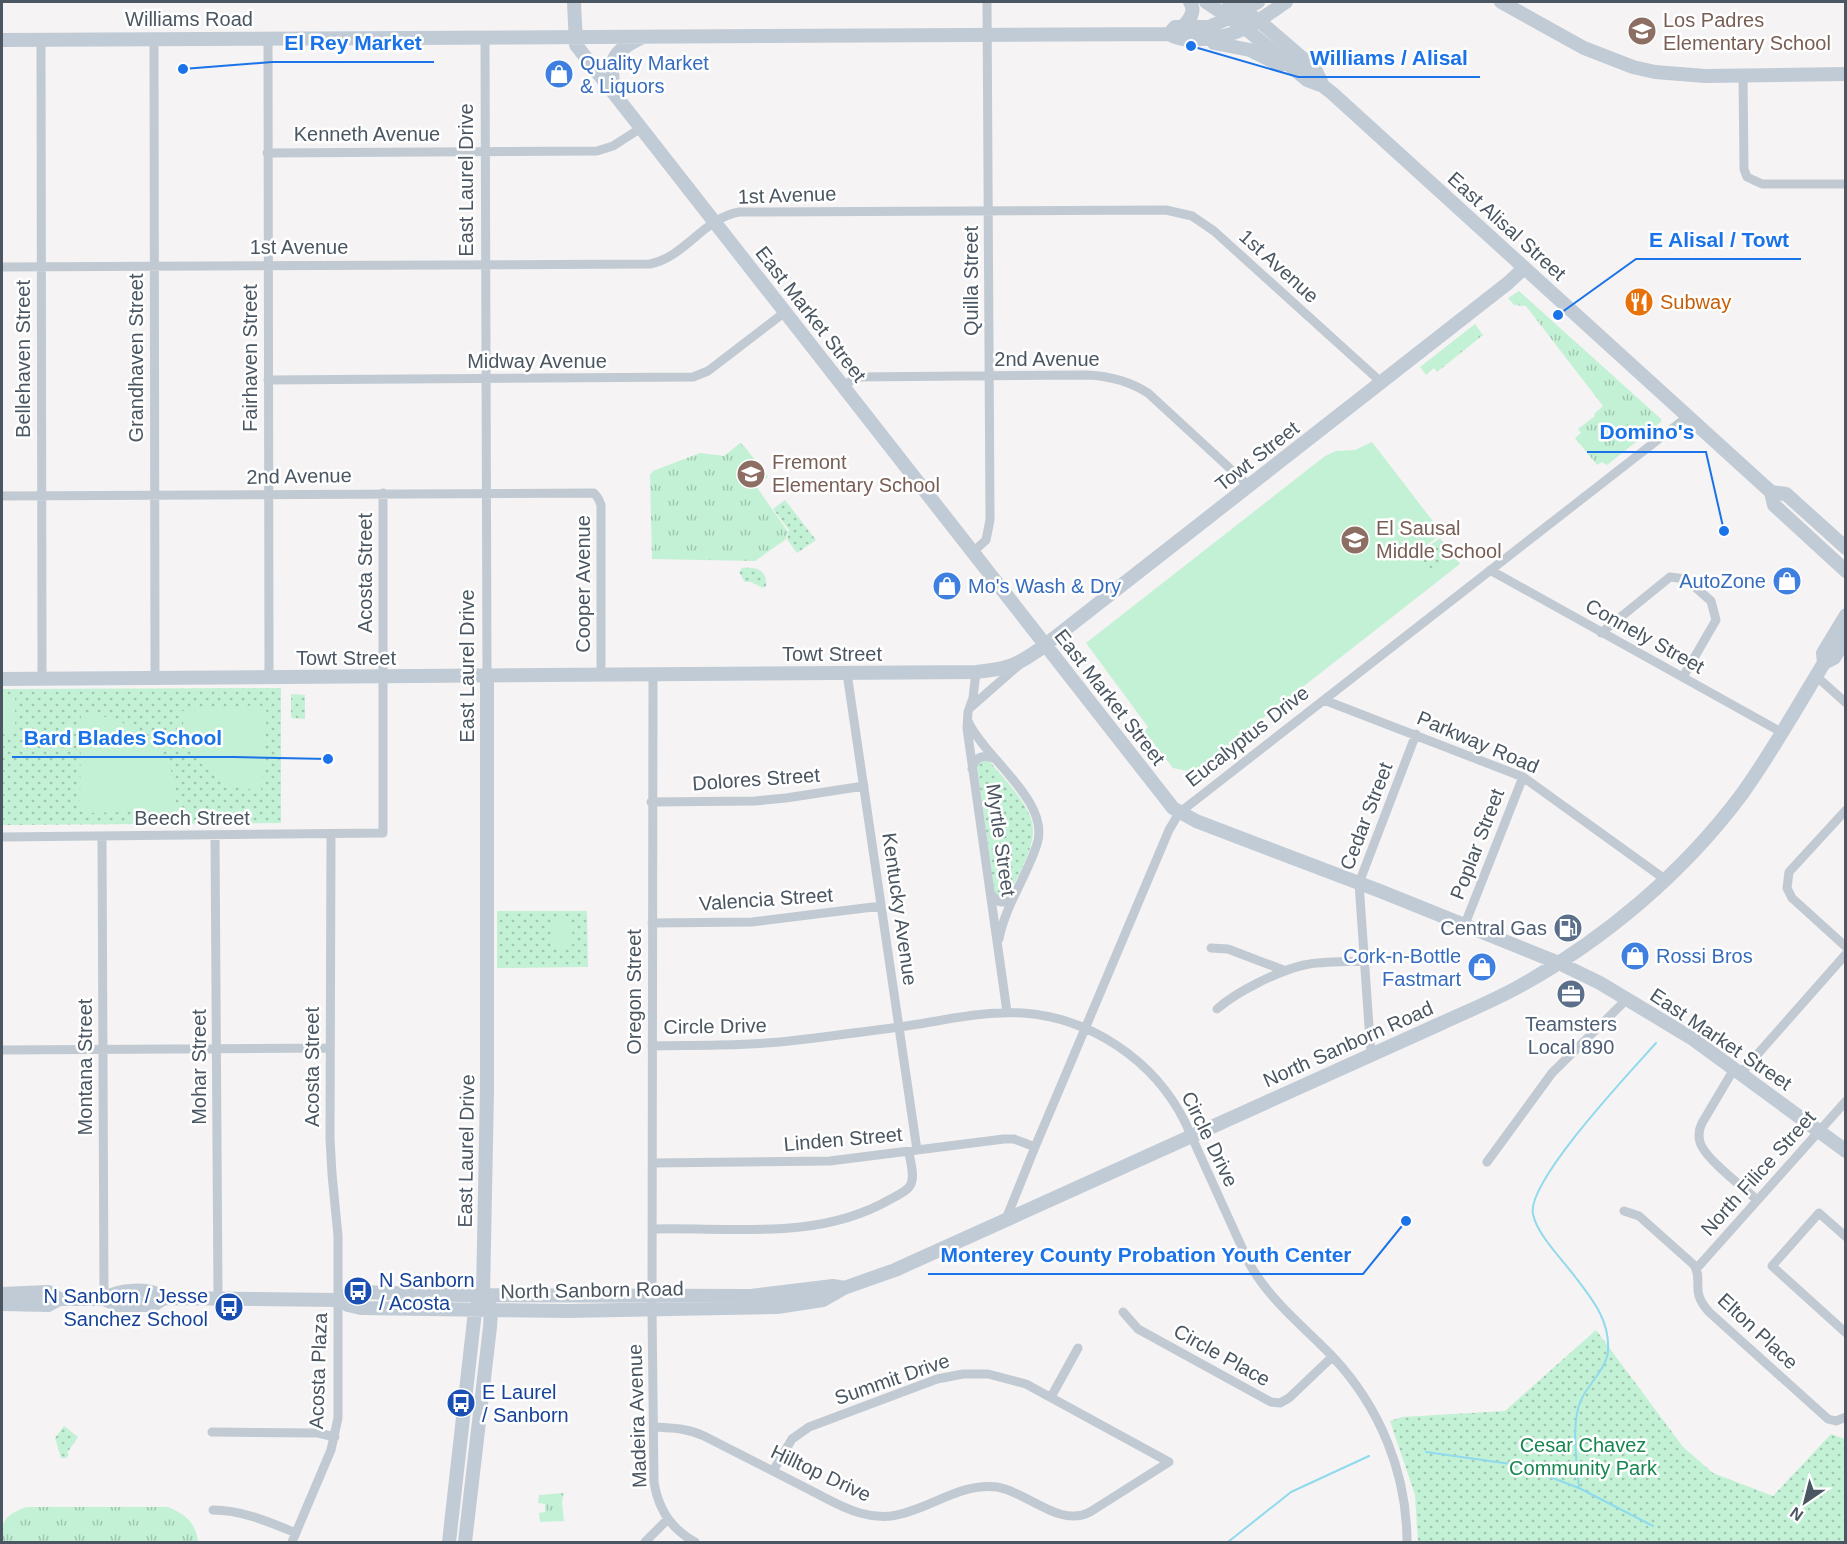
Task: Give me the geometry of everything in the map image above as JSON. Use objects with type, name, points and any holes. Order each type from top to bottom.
[{"type":"main road","name":"East Market Street","points":[[574,2],[576,45],[1158,792],[1179,813],[1466,924],[1559,963],[1627,999],[1693,1039],[1845,1151]]},
{"type":"main road","points":[[1182,27],[1192,13],[1193,8],[1190,2]]},
{"type":"main road","name":"East Alisal Street","points":[[1206,2],[1245,28],[1307,80],[1323,86],[1771,492],[1786,494],[1845,548]]},
{"type":"main road","name":"East Alisal Street","points":[[1229,2],[1258,20],[1315,69],[1323,86]]},
{"type":"main road","name":"Williams Road","points":[[1169,34],[1175,27],[1209,27],[1232,18],[1258,2]]},
{"type":"main road","name":"Williams Road","points":[[2,40],[1169,34],[1177,39],[1200,39],[1227,36],[1245,28],[1286,2]]},
{"type":"main road","points":[[1501,2],[1584,48],[1633,67],[1678,75],[1845,74]]},
{"type":"main road","points":[[614,93],[611,68],[614,56],[623,47],[645,36]]},
{"type":"main road","points":[[1200,39],[1256,52],[1307,80]]},
{"type":"main road","name":"Towt Street","points":[[2,679],[976,672],[1004,669],[1044,646],[1509,283],[1524,268]]},
{"type":"main road","name":"East Alisal Street","points":[[1771,492],[1774,505],[1845,571]]},
{"type":"main road","name":"North Sanborn Road","points":[[1824,663],[1823,653],[1845,615]]},
{"type":"main road","name":"North Sanborn Road","points":[[2,1304],[48,1305],[59,1299],[104,1299],[118,1292],[152,1291],[164,1298],[338,1300],[361,1308],[476,1311],[750,1308],[797,1305],[823,1300],[844,1288],[895,1270],[1503,995],[1559,963],[1620,918],[1666,880],[1692,853],[1740,796],[1783,733],[1824,663],[1834,658],[1845,639]]},
{"type":"main road","name":"East Laurel Drive","points":[[449,1542],[476,1311],[483,1294],[487,1091],[487,675]]},
{"type":"main road","name":"North Sanborn Road","points":[[338,1300],[348,1294],[358,1292],[751,1296],[833,1286],[844,1288]]},
{"type":"main road","name":"North Sanborn Road","points":[[2,1294],[48,1292],[59,1299]]},
{"type":"main road","name":"East Laurel Drive","points":[[483,1294],[489,1302],[491,1311]]},
{"type":"main road","points":[[465,1542],[491,1311]]},
{"type":"street","name":"Quilla Street","points":[[972,553],[986,540],[990,526],[987,2]]},
{"type":"street","name":"East Laurel Drive","points":[[485,37],[487,675]]},
{"type":"street","name":"Fairhaven Street","points":[[268,38],[269,678]]},
{"type":"street","name":"Bellehaven Street","points":[[41,39],[42,680]]},
{"type":"street","name":"Grandhaven Street","points":[[154,39],[155,678]]},
{"type":"street","points":[[1743,75],[1744,169],[1747,177],[1762,184],[1845,184]]},
{"type":"street","name":"Kenneth Avenue","points":[[267,153],[597,151],[613,146],[641,128]]},
{"type":"street","name":"1st Avenue","points":[[2,267],[650,264],[669,257],[729,214],[745,212],[1166,210],[1192,216],[1214,231],[1381,382]]},
{"type":"street","name":"Midway Avenue","points":[[268,380],[693,377],[708,371],[785,312]]},
{"type":"street","name":"2nd Avenue","points":[[843,387],[856,377],[1096,375],[1113,378],[1130,383],[1148,393],[1250,486]]},
{"type":"street","name":"Eucalyptus Drive","points":[[1006,1219],[1084,1029],[1169,830],[1179,813],[1687,417]]},
{"type":"street","name":"2nd Avenue","points":[[2,496],[590,492],[596,495]]},
{"type":"street","name":"Acosta Street","points":[[382,493],[382,833]]},
{"type":"street","name":"Cooper Avenue","points":[[596,495],[601,505],[601,674]]},
{"type":"street","name":"Connely Street","points":[[1490,570],[1783,733]]},
{"type":"street","points":[[1601,633],[1670,577],[1686,579],[1712,601],[1716,620],[1683,677]]},
{"type":"street","points":[[970,706],[1030,656]]},
{"type":"street","name":"Myrtle Street","points":[[976,672],[967,734],[1007,1012]]},
{"type":"street","name":"Kentucky Avenue","points":[[653,1229],[789,1228],[838,1221],[879,1205],[909,1188],[912,1178],[913,1151],[899,1027],[848,673]]},
{"type":"street","name":"Oregon Street","points":[[652,675],[652,1310]]},
{"type":"street","points":[[1816,676],[1845,703]]},
{"type":"street","name":"Parkway Road","points":[[1324,700],[1523,777],[1666,880]]},
{"type":"street","points":[[968,719],[971,728],[1033,807],[1039,823],[1038,841],[1000,932],[998,944]]},
{"type":"street","name":"Cedar Street","points":[[1371,1055],[1359,883],[1416,734]]},
{"type":"street","points":[[972,769],[975,761],[982,756],[997,760]]},
{"type":"street","name":"Poplar Street","points":[[1466,924],[1523,777]]},
{"type":"street","name":"Dolores Street","points":[[651,802],[755,801],[864,786]]},
{"type":"street","points":[[1845,810],[1790,872],[1787,883],[1792,898],[1845,947]]},
{"type":"street","name":"Beech Street","points":[[2,837],[382,833]]},
{"type":"street","name":"Acosta Street","points":[[331,834],[331,1147],[338,1228],[338,1300]]},
{"type":"street","name":"Montana Street","points":[[102,836],[104,1299]]},
{"type":"street","name":"Mohar Street","points":[[215,836],[218,1298]]},
{"type":"street","points":[[990,889],[993,897],[1001,903],[1009,901],[1015,895]]},
{"type":"street","name":"Valencia Street","points":[[652,923],[752,922],[881,906]]},
{"type":"street","points":[[1211,948],[1228,949],[1286,971]]},
{"type":"street","points":[[1757,1200],[1706,1153],[1699,1139],[1702,1123],[1737,1072],[1845,954]]},
{"type":"street","points":[[1217,1009],[1229,998],[1286,971],[1305,965],[1364,961]]},
{"type":"street","points":[[1487,1162],[1552,1073],[1627,999]]},
{"type":"street","name":"Circle Drive","points":[[652,1046],[766,1044],[1007,1012],[1046,1016],[1113,1042],[1143,1065],[1174,1103],[1255,1274],[1276,1300],[1332,1357],[1365,1398],[1387,1440],[1404,1498],[1407,1542]]},
{"type":"street","points":[[2,1050],[330,1048]]},
{"type":"street","name":"North Filice Street","points":[[1697,1268],[1845,1101]]},
{"type":"street","name":"Linden Street","points":[[652,1163],[805,1162],[855,1159],[1004,1139],[1019,1140],[1035,1147]]},
{"type":"street","points":[[1624,1211],[1640,1216],[1697,1268]]},
{"type":"street","points":[[1845,1237],[1819,1213],[1772,1266],[1845,1333]]},
{"type":"street","name":"Elton Place","points":[[1697,1268],[1697,1293],[1709,1312],[1823,1415],[1836,1421],[1845,1417]]},
{"type":"street","name":"Acosta Plaza","points":[[294,1538],[335,1437],[339,1386],[338,1300]]},
{"type":"street","name":"Madeira Avenue","points":[[652,1310],[656,1491],[668,1519]]},
{"type":"street","name":"Circle Place","points":[[1123,1312],[1138,1329],[1271,1402],[1280,1402],[1289,1398],[1332,1357]]},
{"type":"street","points":[[1051,1397],[1078,1348]]},
{"type":"street","name":"Summit Drive","points":[[773,1471],[789,1443],[803,1430],[937,1379],[963,1374],[988,1374],[1018,1381],[1170,1461]]},
{"type":"street","name":"Hilltop Drive","points":[[654,1427],[678,1428],[694,1432],[852,1511],[868,1515],[898,1514],[969,1489],[992,1487],[1014,1491],[1059,1514],[1076,1517],[1090,1512],[1170,1461]]},
{"type":"street","points":[[212,1432],[318,1433],[335,1437]]},
{"type":"street","points":[[213,1510],[228,1510],[246,1514],[294,1538]]},
{"type":"street","points":[[645,1542],[668,1519],[682,1534],[695,1542]]},
{"type":"green space","points":[[1519,291],[1661,419],[1661,422],[1607,465],[1602,462],[1597,465],[1575,438],[1581,433],[1578,429],[1595,416],[1594,414],[1603,406],[1526,306],[1514,305],[1508,298]]},
{"type":"green space","points":[[1475,324],[1483,335],[1437,372],[1434,368],[1426,375],[1420,367]]},
{"type":"green space","points":[[1372,442],[1442,533],[1417,553],[1430,569],[1451,553],[1460,564],[1194,772],[1173,768],[1144,731],[1148,727],[1086,643],[1325,456],[1336,451],[1355,450]]},
{"type":"green space","points":[[740,443],[768,477],[756,486],[788,532],[785,540],[755,561],[652,559],[650,475],[653,471],[700,453],[724,456]]},
{"type":"green space","points":[[785,500],[816,540],[797,553],[787,539],[789,530],[773,509]]},
{"type":"green space","points":[[1440,538],[1451,553],[1430,570],[1418,554]]},
{"type":"green space","points":[[742,568],[760,570],[765,576],[766,586],[763,588],[751,582],[745,582],[739,572]]},
{"type":"green space","points":[[281,688],[281,823],[2,825],[2,689]]},
{"type":"green space","points":[[291,694],[305,695],[305,719],[291,718]]},
{"type":"green space","points":[[2,697],[15,697],[15,731],[2,731]]},
{"type":"green space","points":[[260,705],[267,712],[261,790],[230,784],[216,777],[205,767],[188,742],[182,711]]},
{"type":"green space","points":[[81,715],[114,719],[132,728],[156,748],[174,777],[175,811],[86,813],[80,806]]},
{"type":"green space","points":[[982,759],[990,762],[1018,795],[1032,824],[1032,840],[1027,856],[1005,899],[995,895],[977,765]]},
{"type":"green space","points":[[497,911],[587,911],[588,967],[497,968]]},
{"type":"green space","points":[[570,917],[574,944],[555,947],[551,920]]},
{"type":"green space","name":"Cesar Chavez Community Park","points":[[1596,1330],[1683,1447],[1713,1473],[1773,1496],[1831,1434],[1845,1439],[1845,1542],[1418,1542],[1415,1495],[1390,1421],[1402,1417],[1505,1411]]},
{"type":"green space","points":[[64,1426],[78,1437],[67,1453],[69,1455],[61,1458],[55,1438]]},
{"type":"green space","points":[[564,1493],[562,1501],[564,1521],[540,1522],[539,1513],[545,1512],[545,1504],[538,1503],[539,1495]]},
{"type":"green space","points":[[26,1507],[168,1507],[189,1520],[198,1542],[2,1542],[2,1528],[6,1519]]},
{"type":"waterway","points":[[1579,1488],[1575,1442],[1578,1407],[1607,1357],[1608,1340],[1603,1321],[1594,1303],[1535,1222],[1533,1214],[1535,1199],[1546,1178],[1583,1127],[1656,1043]]},
{"type":"waterway","points":[[1426,1452],[1518,1465],[1579,1488],[1653,1526]]},
{"type":"waterway","points":[[1228,1542],[1291,1492],[1369,1456]]},
{"type":"place","name":"Los Padres Elementary School","points":[[1642,31]]},
{"type":"place","name":"Williams / Alisal","points":[[1191,46]]},
{"type":"place","name":"El Rey Market","points":[[183,69]]},
{"type":"place","name":"Quality Market & Liquors","points":[[559,74]]},
{"type":"place","name":"Subway","points":[[1639,302]]},
{"type":"place","name":"E Alisal / Towt","points":[[1558,315]]},
{"type":"place","name":"Fremont Elementary School","points":[[751,474]]},
{"type":"place","name":"Domino's","points":[[1724,531]]},
{"type":"place","name":"El Sausal Middle School","points":[[1355,540]]},
{"type":"place","name":"AutoZone","points":[[1787,581]]},
{"type":"place","name":"Mo's Wash & Dry","points":[[947,586]]},
{"type":"place","name":"Bard Blades School","points":[[328,759]]},
{"type":"place","name":"Central Gas","points":[[1568,928]]},
{"type":"place","name":"Rossi Bros","points":[[1635,956]]},
{"type":"place","name":"Cork-n-Bottle Fastmart","points":[[1482,967]]},
{"type":"place","name":"Teamsters Local 890","points":[[1571,994]]},
{"type":"place","name":"Monterey County Probation Youth Center","points":[[1406,1221]]},
{"type":"place","name":"N Sanborn / Acosta","points":[[358,1291]]},
{"type":"place","name":"N Sanborn / Jesse Sanchez School","points":[[229,1307]]},
{"type":"place","name":"E Laurel / Sanborn","points":[[461,1403]]}]
